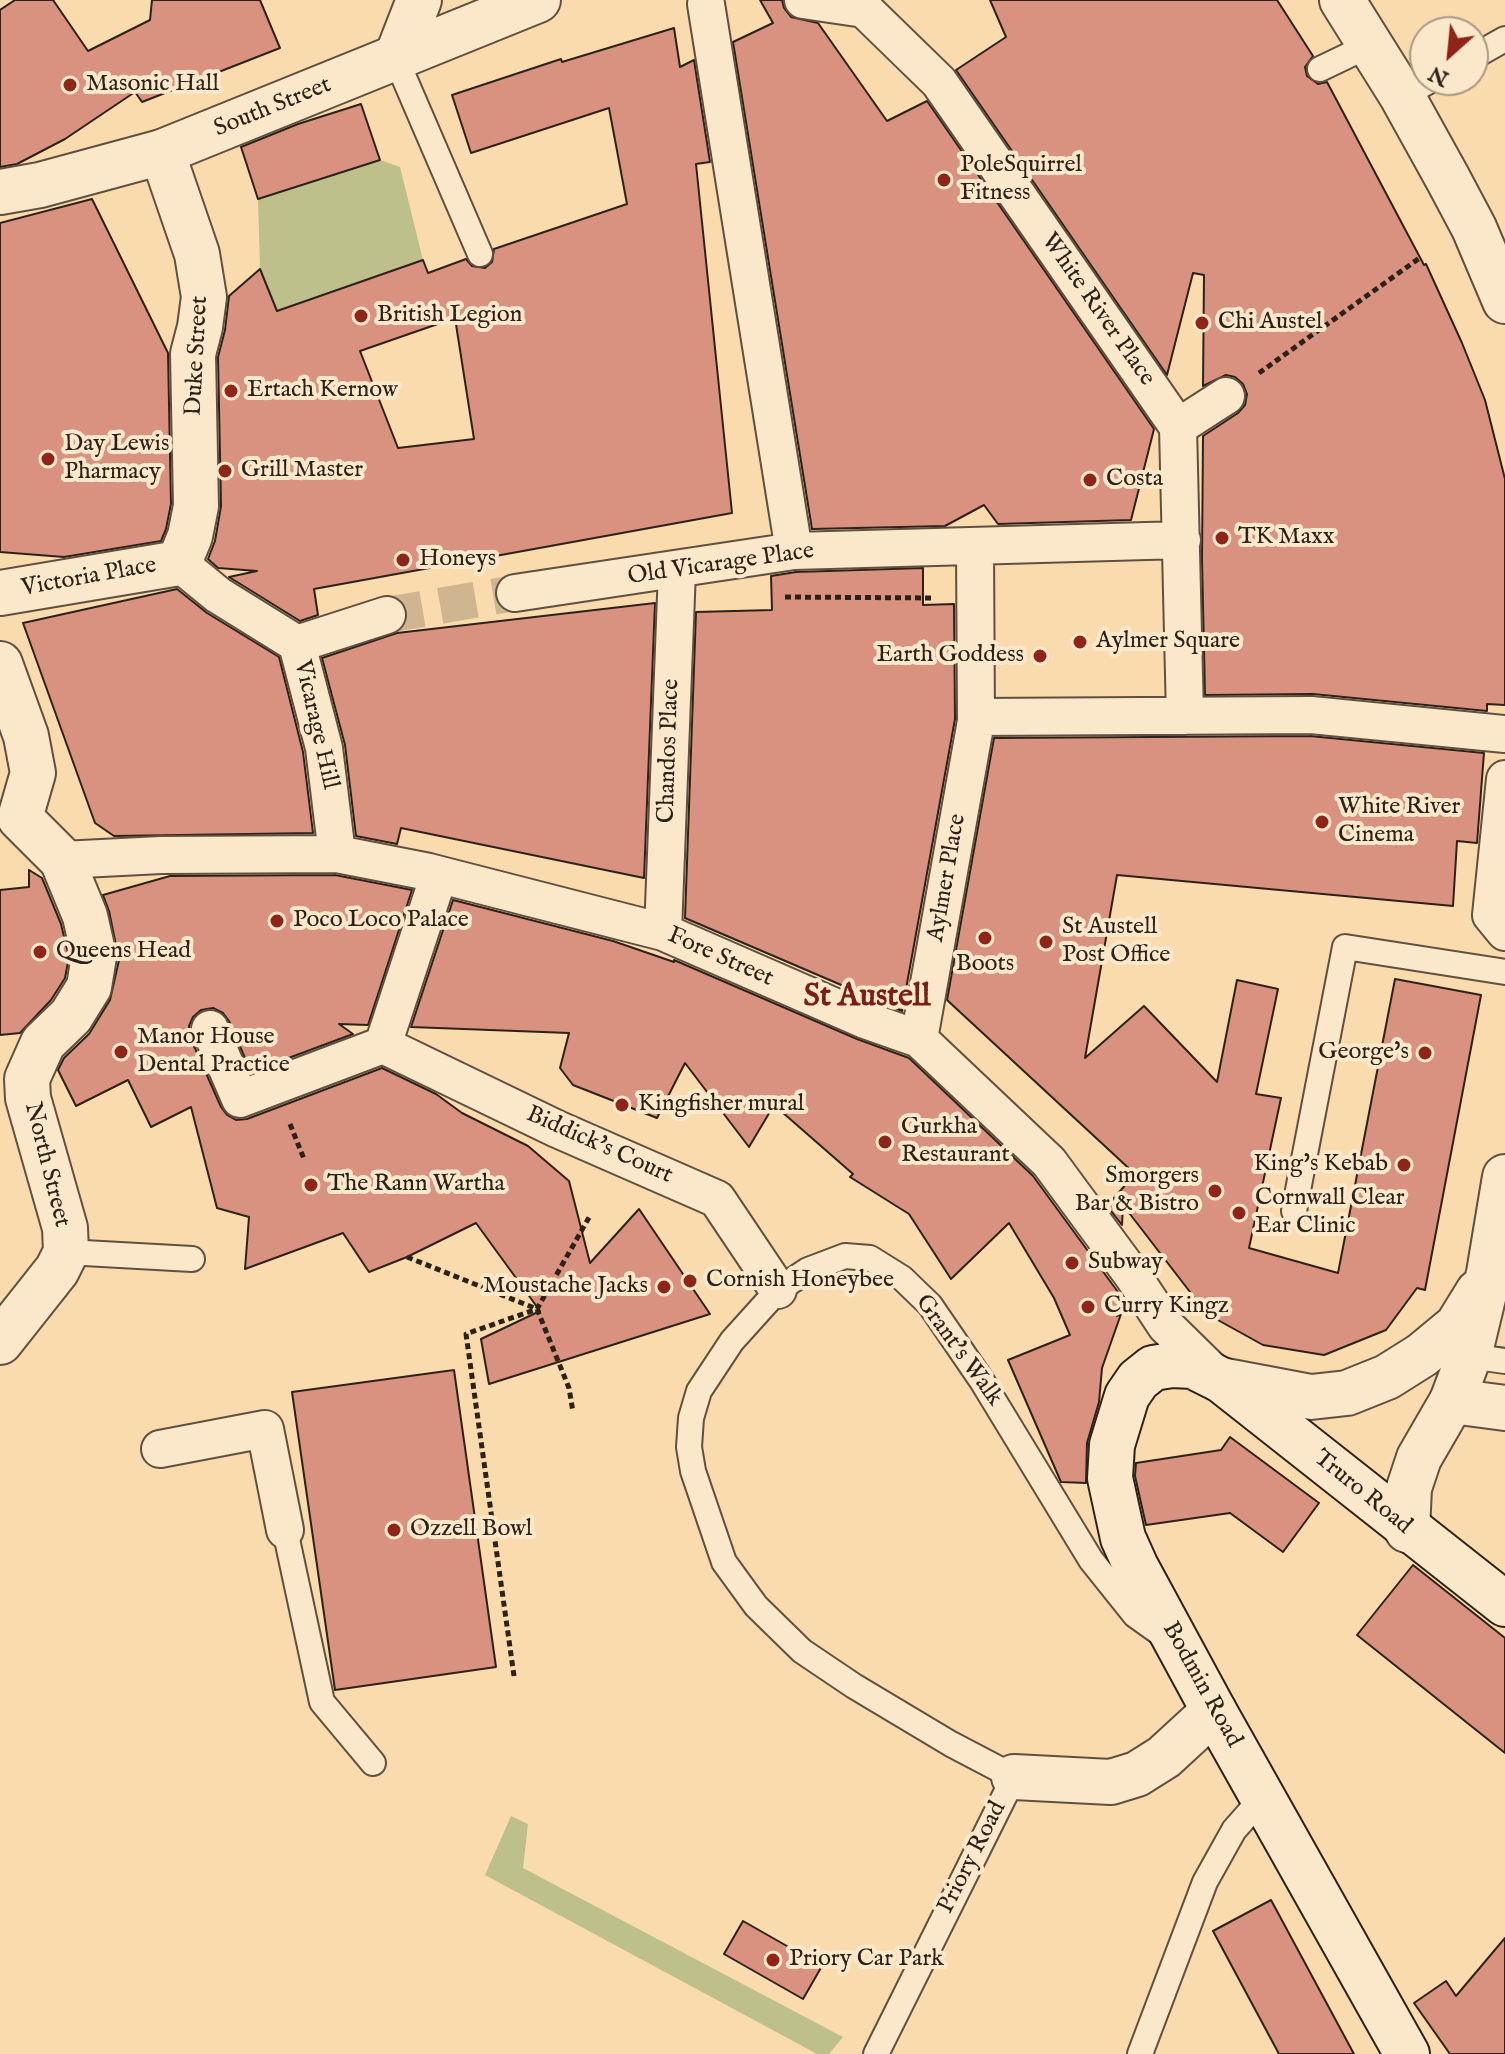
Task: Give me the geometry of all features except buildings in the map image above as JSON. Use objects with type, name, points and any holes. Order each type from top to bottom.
[{"type":"street","points":[[396,59],[419,0]]},
{"type":"street","name":"South Street","points":[[0,192],[40,185],[162,152],[538,0]]},
{"type":"street","points":[[1342,0],[1370,45],[1409,81]]},
{"type":"street","name":"White River Place","points":[[814,1],[869,4],[939,82],[1178,427]]},
{"type":"street","points":[[706,4],[794,551]]},
{"type":"street","points":[[1419,96],[1505,301]]},
{"type":"street","name":"Duke Street","points":[[162,152],[197,254],[202,288],[200,327],[193,354],[196,506],[190,536],[179,563]]},
{"type":"street","points":[[1185,716],[1178,427],[1226,396]]},
{"type":"street","points":[[1182,540],[975,547],[976,717],[1311,715],[1456,723],[1505,734]]},
{"type":"street","name":"Old Vicarage Place","points":[[515,593],[794,551],[975,547]]},
{"type":"street","name":"Victoria Place","points":[[0,593],[179,563]]},
{"type":"street","name":"Vicarage Hill","points":[[179,563],[218,595],[297,644],[324,748],[337,854]]},
{"type":"street","name":"Chandos Place","points":[[663,932],[677,570]]},
{"type":"street","points":[[297,644],[387,615]]},
{"type":"street","points":[[0,664],[26,736],[33,773],[10,825]]},
{"type":"street","name":"Aylmer Place","points":[[919,1039],[976,717]]},
{"type":"street","points":[[1505,779],[1491,915],[1505,932]]},
{"type":"street","name":"North Street","points":[[3,1334],[57,1270],[66,1252],[65,1228],[28,1098],[27,1079],[43,1043],[71,1016],[89,987],[94,956],[85,916],[62,860],[10,825]]},
{"type":"street","name":"Fore Street","points":[[62,860],[161,855],[337,854],[439,875],[663,932],[851,1014],[919,1039],[1049,1162],[1166,1326],[1221,1380]]},
{"type":"street","points":[[210,1029],[226,1103],[383,1045],[439,875]]},
{"type":"street","name":"Biddick's Court","points":[[383,1045],[557,1129],[717,1199],[778,1290]]},
{"type":"street","points":[[1407,1530],[1409,1488],[1419,1458],[1452,1401],[1487,1359],[1489,1273],[1505,1177]]},
{"type":"street","points":[[1221,1380],[1311,1397],[1347,1393],[1387,1377],[1422,1355],[1457,1326],[1489,1273]]},
{"type":"street","name":"Bodmin Road","points":[[1221,1380],[1193,1366],[1153,1368],[1138,1380],[1127,1396],[1112,1445],[1110,1478],[1123,1538],[1214,1711],[1407,2054]]},
{"type":"street","name":"Truro Road","points":[[1221,1380],[1407,1530],[1505,1604]]},
{"type":"street","points":[[1452,1401],[1505,1408]]},
{"type":"street","points":[[160,1449],[265,1429],[285,1530]]},
{"type":"street","name":"Priory Road","points":[[1014,1777],[1111,1782],[1137,1774],[1164,1757],[1214,1711]]},
{"type":"lane","points":[[1320,69],[1370,45]]},
{"type":"lane","points":[[396,59],[480,254]]},
{"type":"lane","points":[[1294,1211],[1345,947],[1505,972]]},
{"type":"lane","points":[[66,1252],[192,1259]]},
{"type":"lane","name":"Grant's Walk","points":[[1014,1777],[951,1744],[802,1651],[756,1606],[724,1562],[693,1471],[689,1447],[691,1418],[699,1391],[732,1341],[778,1290],[808,1270],[845,1256],[870,1258],[902,1278],[930,1305],[1012,1426],[1091,1560],[1135,1615],[1180,1648]]},
{"type":"lane","points":[[285,1530],[322,1702],[373,1763]]},
{"type":"lane","name":"Priory Road","points":[[876,2054],[1014,1777]]},
{"type":"lane","points":[[1140,2054],[1205,1882],[1234,1830],[1263,1797]]},
{"type":"path","points":[[1226,396],[1421,257]]},
{"type":"path","points":[[771,597],[977,598]]},
{"type":"path","points":[[514,1676],[466,1334],[537,1309],[591,1214]]},
{"type":"path","points":[[407,1257],[537,1309],[569,1388],[573,1412]]},
{"type":"green space","points":[[380,160],[400,167],[423,260],[277,311],[260,269],[258,199]]},
{"type":"green space","points":[[511,1816],[528,1824],[523,1868],[843,2037],[829,2054],[817,2054],[485,1875]]},
{"type":"tunnel","points":[[387,615],[515,593]]},
{"type":"place","name":"Masonic Hall","points":[[70,85]]},
{"type":"place","name":"PoleSquirrel Fitness","points":[[944,180]]},
{"type":"place","name":"British Legion","points":[[361,316]]},
{"type":"place","name":"Chi Austel","points":[[1202,323]]},
{"type":"place","name":"Ertach Kernow","points":[[231,391]]},
{"type":"place","name":"Day Lewis Pharmacy","points":[[48,459]]},
{"type":"place","name":"Grill Master","points":[[225,471]]},
{"type":"place","name":"Costa","points":[[1090,480]]},
{"type":"place","name":"TK Maxx","points":[[1222,538]]},
{"type":"place","name":"Honeys","points":[[403,560]]},
{"type":"place","name":"Aylmer Square","points":[[1080,642]]},
{"type":"place","name":"Earth Goddess","points":[[1040,656]]},
{"type":"place","name":"White River Cinema","points":[[1322,822]]},
{"type":"place","name":"Poco Loco Palace","points":[[277,921]]},
{"type":"place","name":"Boots","points":[[985,938]]},
{"type":"place","name":"St Austell Post Office","points":[[1046,942]]},
{"type":"place","name":"Queens Head","points":[[40,952]]},
{"type":"place","name":"Manor House Dental Practice","points":[[121,1052]]},
{"type":"place","name":"George's","points":[[1425,1053]]},
{"type":"place","name":"Kingfisher mural","points":[[622,1105]]},
{"type":"place","name":"Gurkha Restaurant","points":[[885,1142]]},
{"type":"place","name":"King's Kebab","points":[[1404,1165]]},
{"type":"place","name":"The Rann Wartha","points":[[311,1185]]},
{"type":"place","name":"Smorgers Bar & Bistro","points":[[1215,1191]]},
{"type":"place","name":"Cornwall Clear Ear Clinic","points":[[1239,1213]]},
{"type":"place","name":"Subway","points":[[1072,1263]]},
{"type":"place","name":"Cornish Honeybee","points":[[690,1281]]},
{"type":"place","name":"Moustache Jacks","points":[[664,1287]]},
{"type":"place","name":"Curry Kingz","points":[[1088,1307]]},
{"type":"place","name":"Ozzell Bowl","points":[[394,1530]]},
{"type":"place","name":"Priory Car Park","points":[[773,1960]]},
{"type":"district","name":"St Austell","points":[[867,998]]}]
